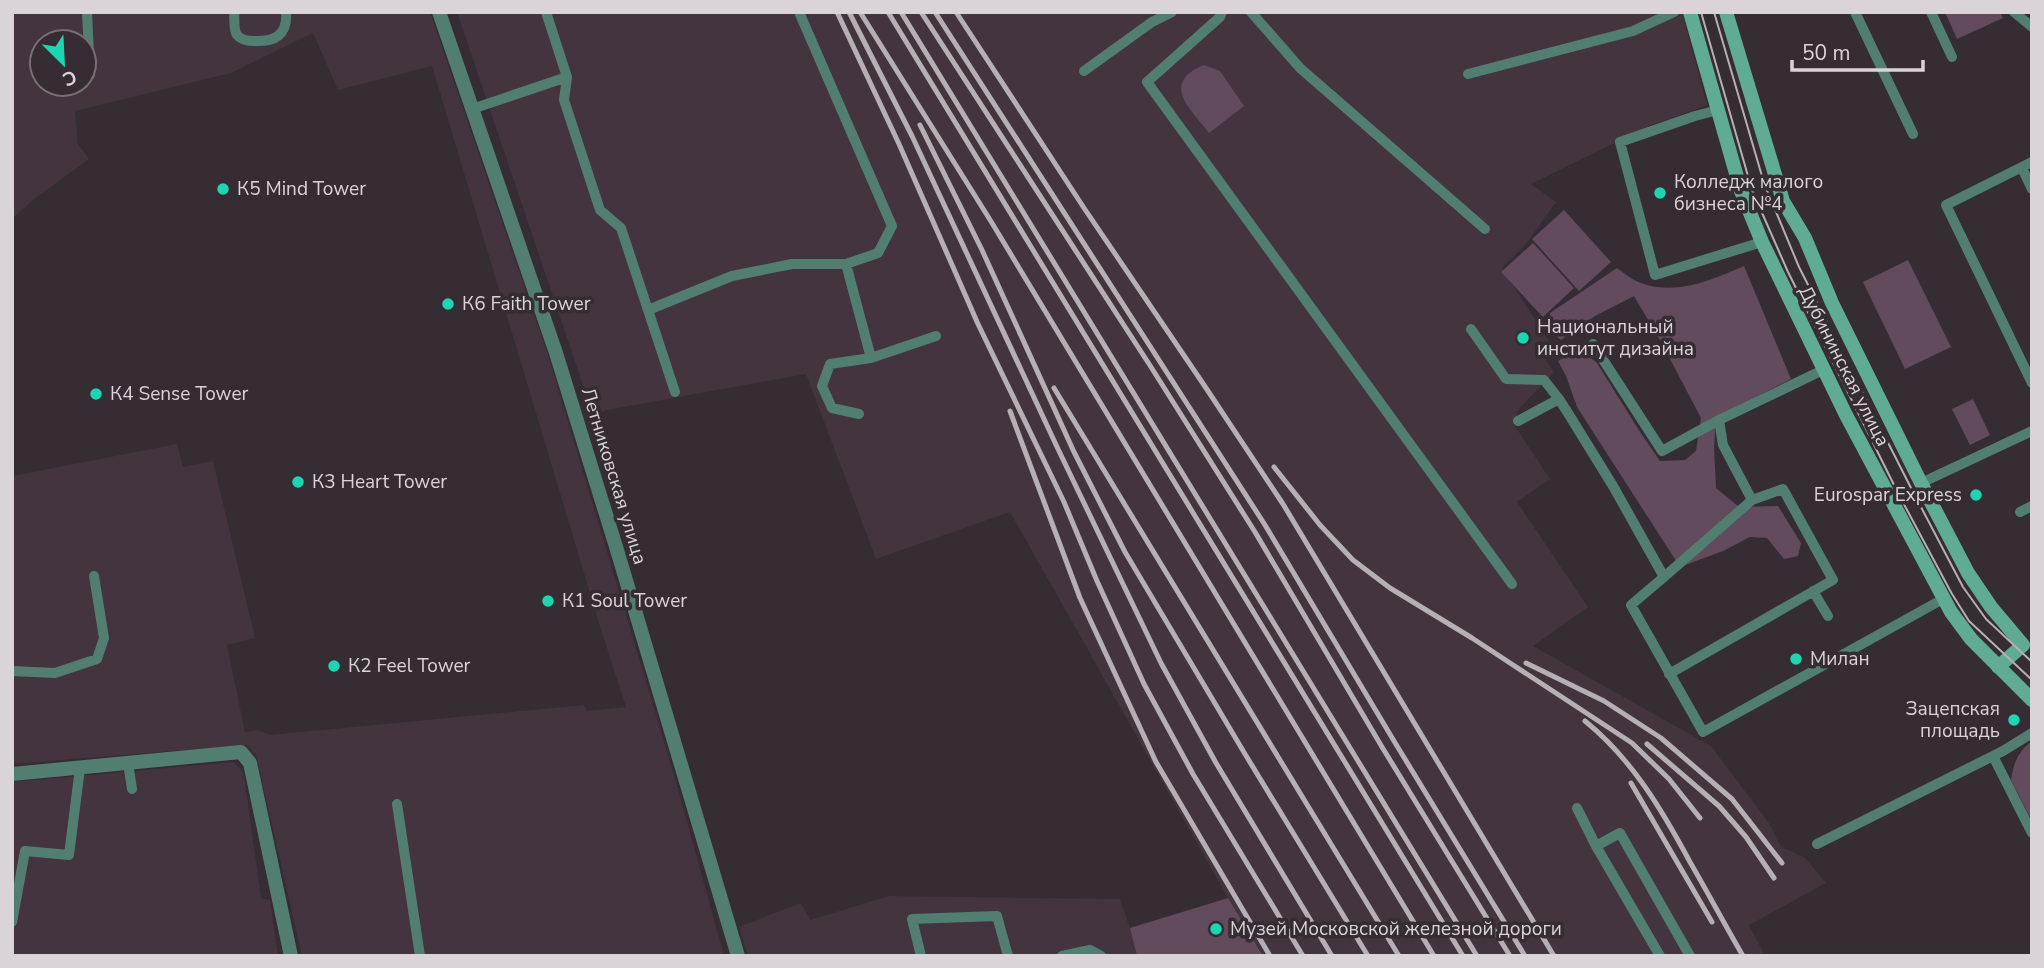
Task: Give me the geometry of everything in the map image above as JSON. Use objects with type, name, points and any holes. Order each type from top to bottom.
[{"type":"main road","name":"Дубининская улица","points":[[1690,12],[1741,191],[1762,242],[1823,370],[1943,599],[1965,632],[2032,700]]},
{"type":"main road","name":"Дубининская улица","points":[[1726,12],[1783,201],[1805,238],[1832,303],[1968,573],[1991,607],[2027,642]]},
{"type":"main road","points":[[1998,667],[2027,642]]},
{"type":"street","name":"Летниковская улица","points":[[439,12],[575,414],[738,956]]},
{"type":"street","points":[[12,774],[241,752],[250,763],[291,956]]},
{"type":"lane","points":[[234,12],[235,31],[246,41],[265,41],[276,37],[287,22],[286,12]]},
{"type":"lane","points":[[547,12],[567,77],[564,100],[600,210],[621,228],[676,392]]},
{"type":"lane","points":[[648,310],[732,276],[792,264],[846,264],[878,253],[892,226],[799,12]]},
{"type":"lane","points":[[1222,12],[1220,17],[1147,82],[1512,584]]},
{"type":"lane","points":[[1251,12],[1300,68],[1485,229]]},
{"type":"lane","points":[[1468,74],[1633,31],[1674,12]]},
{"type":"lane","points":[[1855,12],[1913,134]]},
{"type":"lane","points":[[1931,12],[1952,57]]},
{"type":"lane","points":[[2014,12],[2032,27]]},
{"type":"lane","points":[[1084,71],[1166,13]]},
{"type":"lane","points":[[472,109],[567,77]]},
{"type":"lane","points":[[1718,110],[1620,142],[1655,275],[1762,242]]},
{"type":"lane","points":[[2032,162],[1946,205],[2032,383]]},
{"type":"lane","points":[[2022,168],[2032,189]]},
{"type":"lane","points":[[846,264],[871,358]]},
{"type":"lane","points":[[1471,329],[1506,379],[1544,380],[1559,399],[1613,486],[1664,577]]},
{"type":"lane","points":[[859,414],[832,408],[822,386],[830,364],[871,358],[936,336]]},
{"type":"lane","points":[[1593,344],[1662,451],[1718,420],[1823,370]]},
{"type":"lane","points":[[1518,421],[1559,399]]},
{"type":"lane","points":[[1718,420],[1723,445],[1752,500]]},
{"type":"lane","points":[[1921,483],[2032,431]]},
{"type":"lane","points":[[1669,674],[1833,580],[1783,489],[1752,500],[1631,605],[1669,674],[1703,732],[1845,648],[1943,599]]},
{"type":"lane","points":[[2020,512],[2032,506]]},
{"type":"lane","points":[[12,671],[55,673],[97,659],[104,638],[94,576]]},
{"type":"lane","points":[[1813,591],[1828,616]]},
{"type":"lane","points":[[1816,844],[1993,756],[2032,733]]},
{"type":"lane","points":[[1993,756],[2032,833]]},
{"type":"lane","points":[[128,763],[132,789]]},
{"type":"lane","points":[[12,922],[25,851],[69,855],[80,768]]},
{"type":"lane","points":[[397,804],[420,956]]},
{"type":"lane","points":[[1577,808],[1660,956]]},
{"type":"lane","points":[[1596,846],[1620,832],[1690,956]]},
{"type":"lane","points":[[921,956],[912,919],[998,916],[1008,956]]},
{"type":"lane","points":[[1062,956],[1090,950],[1101,956]]},
{"type":"shaded area","points":[[12,12],[430,12],[548,355],[675,778],[724,956],[302,956],[256,755],[247,745],[12,764],[12,476],[177,444],[183,467],[213,461],[255,638],[227,645],[245,732],[257,730],[270,735],[584,705],[586,711],[626,707],[432,66],[338,90],[313,33],[231,73],[75,111],[78,144],[89,159],[12,219]]},
{"type":"shaded area","points":[[457,12],[1682,12],[1707,105],[1649,126],[1531,184],[1556,202],[1527,243],[1502,268],[1550,343],[1539,350],[1554,372],[1518,410],[1515,426],[1550,479],[1517,502],[1588,607],[1533,646],[1711,746],[1769,823],[1781,847],[1804,857],[1826,883],[1749,925],[1765,956],[1263,956],[1010,512],[876,559],[806,374],[607,410],[593,415]]},
{"type":"shaded area","points":[[1945,12],[2000,12],[2003,18],[1957,39]]},
{"type":"shaded area","points":[[1204,65],[1220,71],[1244,106],[1209,133],[1187,105],[1181,88],[1191,72]]},
{"type":"shaded area","points":[[1564,210],[1611,262],[1579,291],[1532,239]]},
{"type":"shaded area","points":[[1533,243],[1574,288],[1543,317],[1501,272]]},
{"type":"shaded area","points":[[1908,260],[1951,347],[1905,369],[1863,282]]},
{"type":"shaded area","points":[[1744,266],[1791,379],[1716,417],[1716,488],[1739,507],[1778,506],[1801,543],[1798,556],[1784,559],[1767,538],[1750,537],[1723,551],[1680,567],[1577,407],[1558,361],[1580,348],[1597,363],[1660,461],[1685,460],[1696,451],[1701,418],[1634,296],[1595,316],[1561,340],[1548,330],[1550,313],[1617,268],[1638,282],[1668,288],[1694,285]]},
{"type":"shaded area","points":[[1973,399],[1990,435],[1970,445],[1952,409]]},
{"type":"shaded area","points":[[2032,741],[2032,821],[2011,780],[2017,758]]},
{"type":"shaded area","points":[[234,762],[244,774],[261,898],[270,900],[278,956],[12,956],[12,782]]},
{"type":"shaded area","points":[[889,896],[1120,899],[1137,956],[748,956],[739,927],[801,903],[810,920]]},
{"type":"shaded area","points":[[1228,898],[1263,956],[1137,956],[1130,928]]},
{"type":"tram line","points":[[1701,12],[1752,190],[1788,272],[1899,495],[1952,594],[1969,621],[2032,680]]},
{"type":"tram line","points":[[1714,12],[1764,183],[1799,267],[1963,587],[1986,619],[2032,662]]},
{"type":"railway","points":[[837,12],[899,144],[978,324],[1064,502],[1144,684],[1193,774],[1303,956]]},
{"type":"railway","points":[[849,12],[912,136],[1161,663],[1216,763],[1332,956]]},
{"type":"railway","points":[[860,12],[992,223],[1434,956]]},
{"type":"railway","points":[[888,12],[1463,956]]},
{"type":"railway","points":[[901,12],[1477,956]]},
{"type":"railway","points":[[921,12],[1255,532],[1510,956]]},
{"type":"railway","points":[[935,12],[1265,525],[1525,956]]},
{"type":"railway","points":[[956,12],[1283,504],[1554,956]]},
{"type":"railway","points":[[920,125],[982,250],[1074,452],[1125,552],[1368,956]]},
{"type":"railway","points":[[1054,388],[1399,956]]},
{"type":"railway","points":[[1010,411],[1080,598],[1156,762],[1270,956]]},
{"type":"railway","points":[[1274,467],[1320,525],[1353,560],[1390,588],[1472,638],[1632,743],[1669,779],[1700,818]]},
{"type":"railway","points":[[1526,663],[1604,701],[1661,738],[1732,799],[1782,863]]},
{"type":"railway","points":[[1585,721],[1617,752],[1645,786],[1743,956]]},
{"type":"railway","points":[[1647,744],[1719,806],[1746,837],[1774,878]]},
{"type":"railway","points":[[1631,783],[1712,922]]},
{"type":"place","name":"К5 Mind Tower","points":[[223,189]]},
{"type":"place","name":"Колледж малого бизнеса №4","points":[[1660,193]]},
{"type":"place","name":"К6 Faith Tower","points":[[448,304]]},
{"type":"place","name":"Национальный институт дизайна","points":[[1523,338]]},
{"type":"place","name":"К4 Sense Tower","points":[[96,394]]},
{"type":"place","name":"К3 Heart Tower","points":[[298,482]]},
{"type":"place","name":"Eurospar Express","points":[[1976,495]]},
{"type":"place","name":"К1 Soul Tower","points":[[548,601]]},
{"type":"place","name":"Милан","points":[[1796,659]]},
{"type":"place","name":"К2 Feel Tower","points":[[334,666]]},
{"type":"place","name":"Зацепская площадь","points":[[2014,720]]},
{"type":"place","name":"Музей Московской железной дороги","points":[[1216,929]]}]
